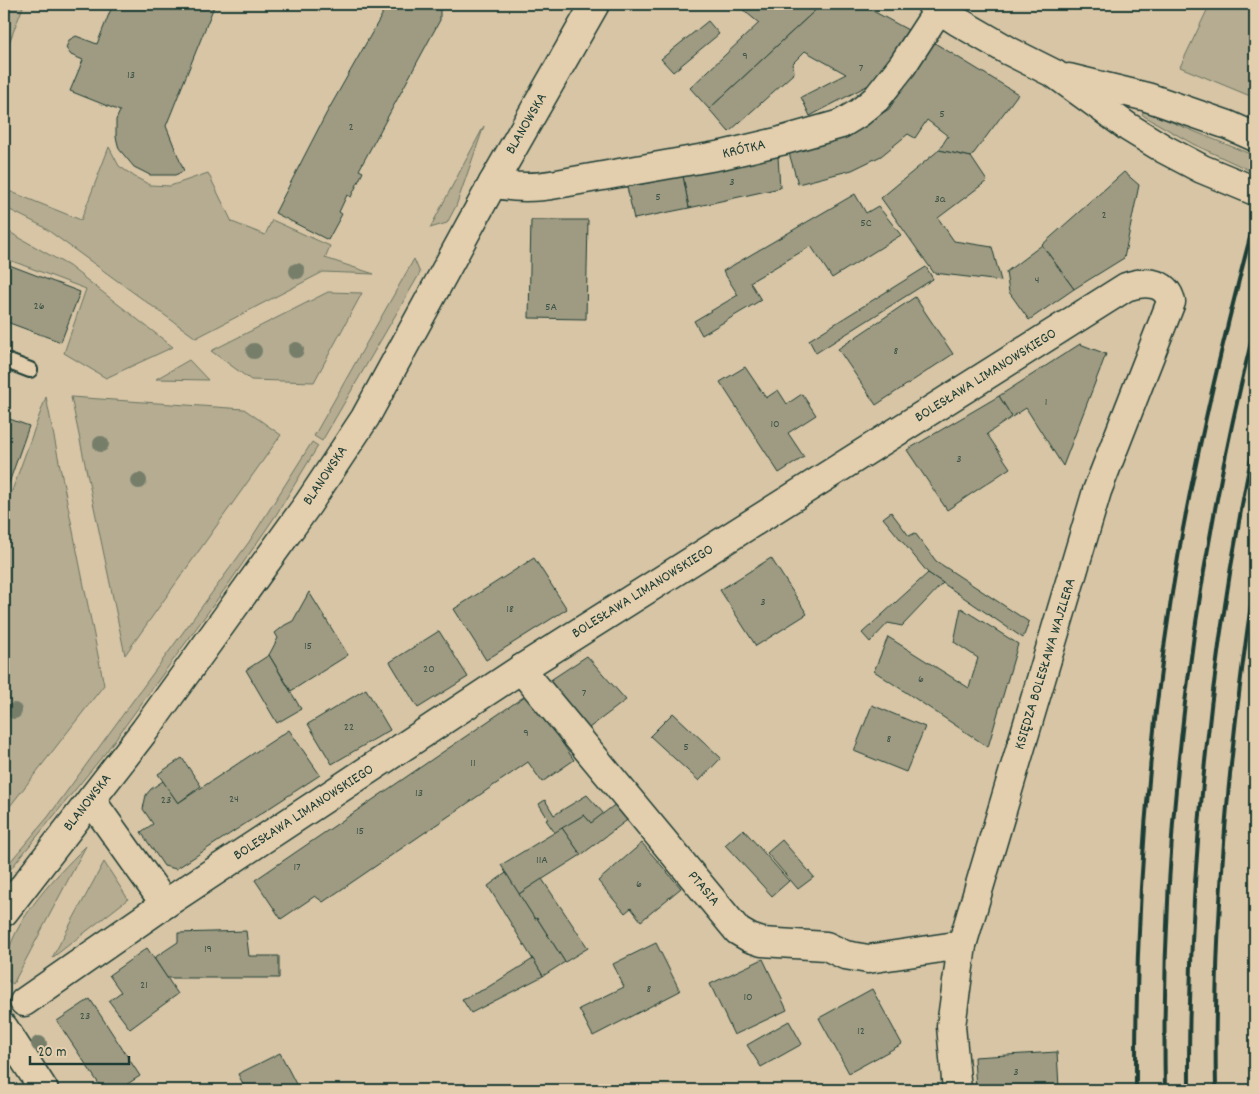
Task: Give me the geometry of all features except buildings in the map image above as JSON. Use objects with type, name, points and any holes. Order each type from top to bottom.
[{"type":"street","name":"BLANOWSKA","points":[[4,912],[145,730],[308,504],[365,418],[595,4]]},
{"type":"street","name":"KRÓTKA","points":[[494,183],[532,188],[722,156],[841,124],[859,113],[876,99],[890,83],[935,5]]},
{"type":"street","points":[[935,5],[1009,51],[1055,74],[1128,127],[1164,149],[1202,169],[1255,191]]},
{"type":"street","points":[[1055,74],[1148,97],[1228,125],[1255,137]]},
{"type":"street","name":"KSIĘDZA BOLESŁAWA WAJZLERA","points":[[956,1090],[951,1026],[962,945],[1097,491],[1171,302],[1170,296],[1166,291],[1155,284],[1141,282],[1126,287]]},
{"type":"street","name":"BOLESŁAWA LIMANOWSKIEGO","points":[[24,1002],[165,904],[521,669],[1126,287]]},
{"type":"street","name":"PTASIA","points":[[521,669],[738,931],[762,942],[826,946],[845,955],[868,959],[962,945]]},
{"type":"street","points":[[91,800],[165,904]]},
{"type":"street","points":[[4,1028],[44,1090]]},
{"type":"lane","points":[[4,360],[30,370]]},
{"type":"shaded area","points":[[4,4],[24,4],[4,56]]},
{"type":"shaded area","points":[[1210,4],[1255,4],[1255,98],[1180,67]]},
{"type":"shaded area","points":[[1144,111],[1255,156],[1251,171],[1193,144],[1144,116],[1142,114]]},
{"type":"shaded area","points":[[484,126],[456,206],[447,223],[430,228]]},
{"type":"shaded area","points":[[109,147],[119,166],[150,185],[170,186],[208,173],[232,222],[265,235],[272,220],[330,246],[325,258],[374,274],[323,272],[196,338],[42,226],[4,207],[4,189],[81,220]]},
{"type":"shaded area","points":[[4,229],[69,266],[173,347],[106,378],[64,353],[86,289],[4,258]]},
{"type":"shaded area","points":[[414,259],[420,273],[322,441],[314,436]]},
{"type":"shaded area","points":[[328,292],[362,293],[314,382],[251,380],[211,351]]},
{"type":"shaded area","points":[[189,360],[208,380],[156,379]]},
{"type":"shaded area","points":[[46,397],[104,685],[7,810],[4,809],[4,513]]},
{"type":"shaded area","points":[[71,397],[244,409],[281,435],[125,655]]},
{"type":"shaded area","points":[[312,442],[318,446],[276,515],[230,582],[106,752],[4,877],[4,869],[48,817],[249,542]]},
{"type":"shaded area","points":[[86,846],[13,984],[4,978],[6,959],[21,923],[45,890]]},
{"type":"shaded area","points":[[104,862],[128,899],[52,958]]},
{"type":"railway","points":[[1136,1090],[1136,1020],[1141,881],[1146,811],[1161,672],[1182,534],[1198,455],[1225,336],[1255,219]]},
{"type":"railway","points":[[1165,1090],[1168,898],[1175,801],[1185,705],[1214,514],[1255,326]]},
{"type":"railway","points":[[1189,1090],[1193,926],[1205,763],[1226,601],[1255,439]]},
{"type":"railway","points":[[1216,1090],[1217,961],[1220,897],[1230,769],[1255,578]]}]
